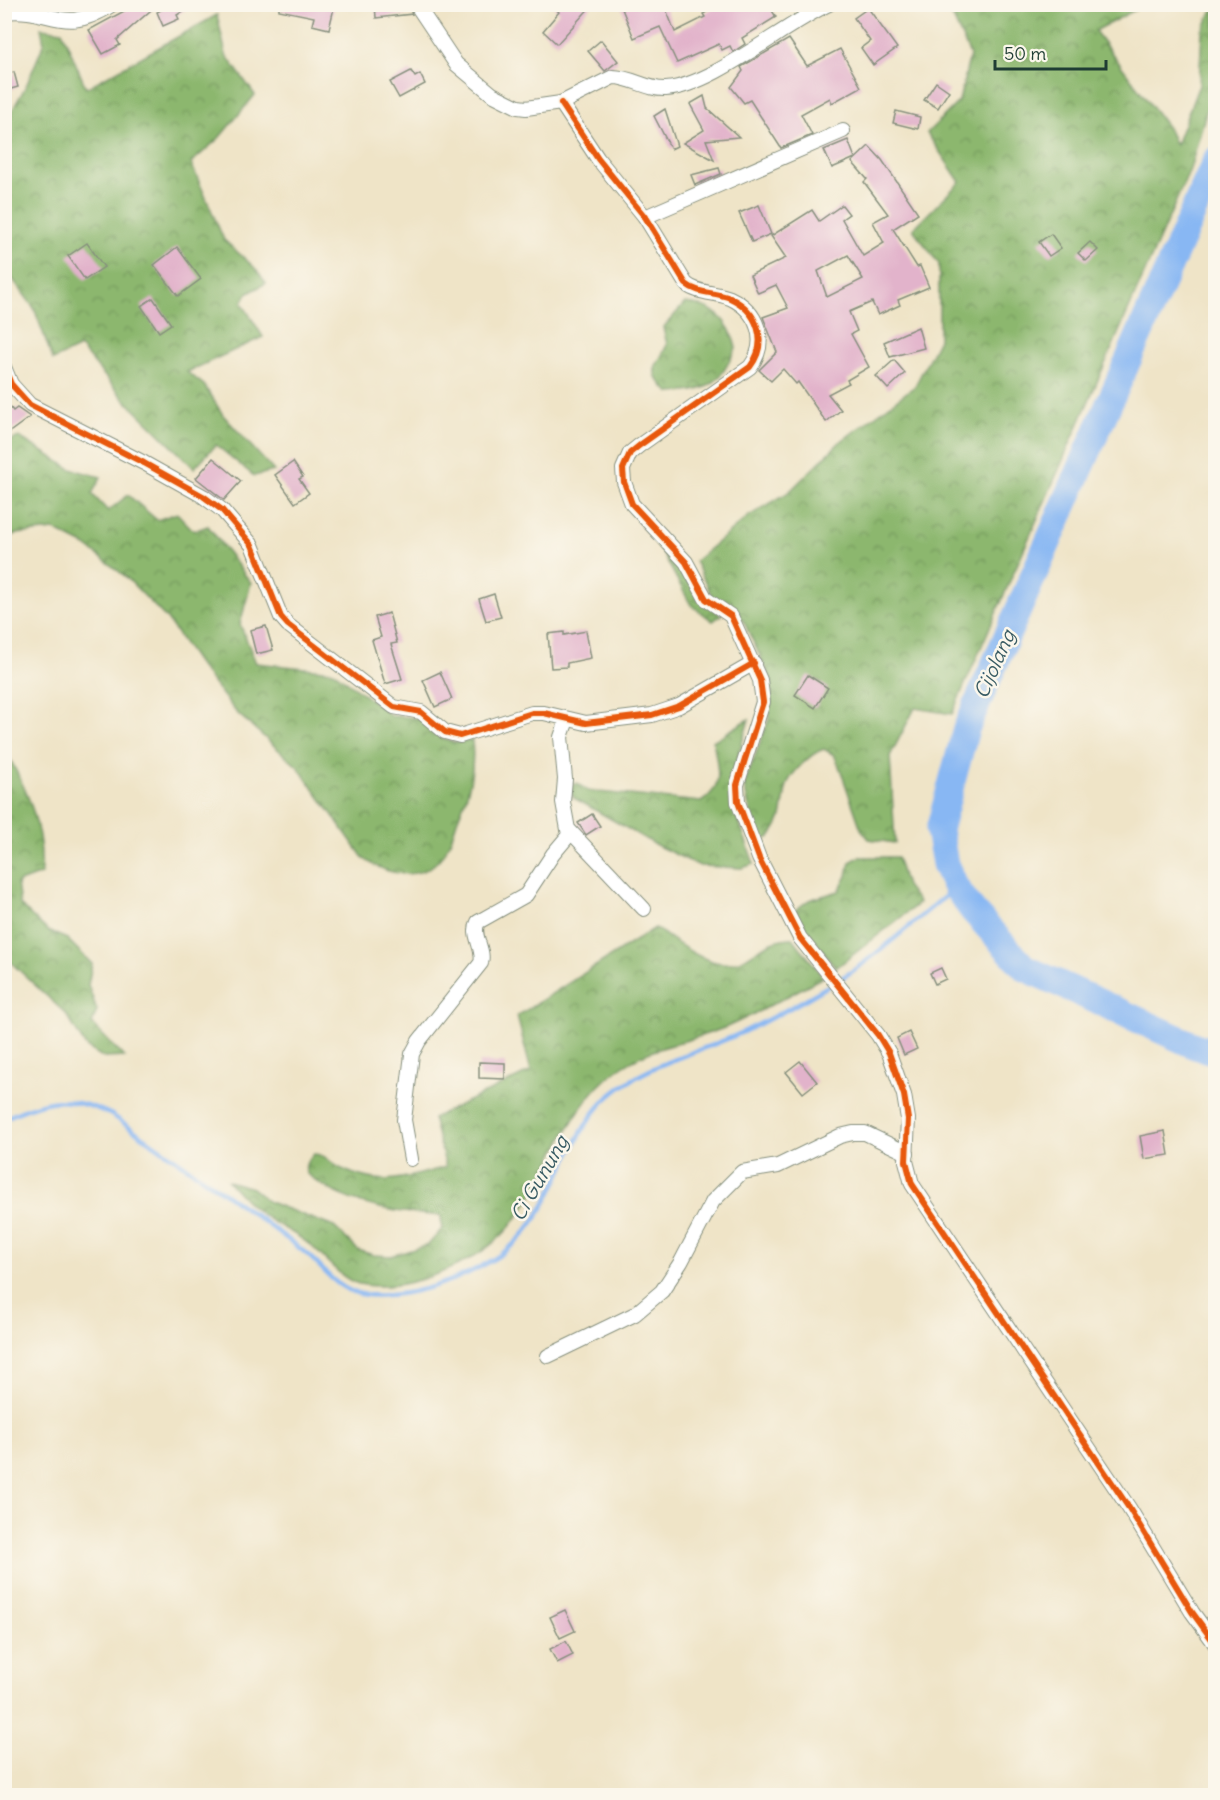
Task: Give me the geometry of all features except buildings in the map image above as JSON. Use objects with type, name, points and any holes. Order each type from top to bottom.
[{"type":"street","points":[[4,12],[24,11],[70,22],[90,18],[113,4]]},
{"type":"street","points":[[416,4],[456,64],[492,94],[526,108],[561,103],[613,77],[621,77],[652,88],[688,86],[804,10],[829,4]]},
{"type":"street","points":[[561,103],[598,159],[645,217],[686,284],[696,290],[726,297],[738,303],[760,332],[762,340],[757,358],[743,375],[640,445],[626,460],[623,469],[624,482],[632,504],[686,561],[706,600],[731,616],[753,663],[764,697],[739,776],[738,802],[759,858],[800,938],[878,1035],[898,1074],[908,1119],[908,1173],[912,1184],[1129,1508],[1192,1612],[1215,1644]]},
{"type":"street","points":[[645,217],[843,131]]},
{"type":"street","points":[[4,367],[11,384],[30,405],[144,463],[203,496],[222,510],[252,544],[284,622],[394,707],[422,712],[445,732],[460,736],[532,713],[544,713],[586,723],[664,712],[753,663]]},
{"type":"street","points":[[567,720],[561,737],[565,779],[563,802],[570,831],[644,909]]},
{"type":"street","points":[[411,1159],[404,1120],[415,1048],[481,963],[482,954],[475,931],[478,922],[526,895],[570,831]]},
{"type":"street","points":[[548,1356],[626,1319],[662,1291],[681,1262],[713,1200],[742,1172],[778,1166],[840,1136],[853,1133],[865,1133],[907,1153]]},
{"type":"green space","points":[[947,5],[1144,5],[1095,31],[1168,128],[1176,145],[1199,85],[1202,31],[1215,5],[1215,81],[1190,169],[952,714],[915,708],[890,756],[895,843],[869,839],[861,829],[838,763],[834,755],[824,749],[797,769],[787,785],[778,823],[769,838],[757,841],[744,785],[769,719],[772,682],[743,620],[731,607],[713,598],[695,561],[749,516],[789,492],[840,442],[915,386],[939,339],[939,264],[913,229],[960,182],[927,133],[959,101],[970,55]]},
{"type":"green space","points":[[217,15],[226,55],[255,95],[219,138],[191,163],[224,240],[254,267],[266,283],[247,294],[242,303],[263,337],[187,372],[204,385],[223,415],[274,471],[254,476],[216,445],[194,468],[124,399],[80,347],[53,360],[34,308],[9,274],[5,277],[5,123],[27,84],[44,43],[41,28],[62,31],[86,88]]},
{"type":"green space","points":[[685,303],[704,307],[719,316],[730,329],[736,348],[724,370],[712,384],[695,391],[670,393],[657,378],[655,368],[667,344],[663,328]]},
{"type":"green space","points":[[19,437],[71,469],[101,477],[92,494],[108,511],[128,495],[157,520],[177,513],[194,531],[208,526],[251,583],[240,624],[256,663],[333,671],[392,716],[418,718],[440,737],[454,743],[472,740],[473,762],[468,791],[451,840],[437,861],[428,868],[408,874],[385,870],[364,859],[298,767],[236,712],[198,664],[167,619],[126,577],[86,546],[54,530],[16,534],[5,539],[5,443]]},
{"type":"green space","points":[[655,539],[663,545],[721,615],[713,621],[691,605]]},
{"type":"green space","points":[[749,719],[731,782],[734,807],[754,864],[742,868],[700,866],[658,846],[574,798],[568,787],[577,783],[588,791],[701,802],[714,790],[717,782],[718,767],[713,741]]},
{"type":"green space","points":[[4,748],[27,793],[40,840],[41,874],[17,883],[20,905],[48,931],[67,939],[92,964],[88,985],[97,1010],[92,1024],[124,1057],[104,1058],[86,1047],[66,1014],[5,957],[7,837],[4,824]]},
{"type":"green space","points":[[859,857],[897,857],[906,886],[919,903],[836,968],[793,912],[809,900],[839,891],[847,876],[850,862]]},
{"type":"green space","points":[[655,928],[699,956],[723,963],[735,962],[747,957],[774,941],[793,938],[823,977],[731,1025],[658,1049],[617,1070],[584,1104],[522,1211],[507,1230],[478,1254],[439,1274],[418,1280],[397,1285],[359,1284],[339,1273],[304,1240],[260,1213],[228,1181],[252,1188],[269,1202],[334,1227],[358,1250],[373,1255],[391,1256],[428,1245],[442,1229],[441,1215],[405,1213],[353,1200],[321,1185],[307,1174],[308,1160],[314,1154],[318,1154],[356,1175],[382,1180],[406,1177],[446,1167],[433,1118],[531,1071],[517,1016]]},
{"type":"waterway","name":"Cijolang","points":[[1216,160],[966,729],[939,830],[945,864],[956,888],[973,911],[1025,968],[1195,1046],[1216,1052]]},
{"type":"waterway","name":"Ci Gunung","points":[[4,1119],[33,1107],[58,1101],[97,1108],[112,1115],[256,1216],[303,1251],[343,1287],[361,1294],[380,1296],[424,1289],[469,1273],[507,1250],[521,1237],[545,1203],[586,1124],[598,1108],[626,1083],[674,1059],[741,1033],[835,982],[876,954],[956,888]]},
{"type":"cycle path","points":[[561,103],[598,159],[645,217],[686,284],[696,290],[724,296],[740,304],[748,311],[758,328],[759,348],[750,367],[630,453],[623,469],[624,482],[632,504],[686,562],[706,599],[731,616],[760,680],[763,702],[737,785],[738,802],[759,858],[800,938],[878,1035],[889,1053],[904,1095],[908,1119],[906,1161],[912,1184],[1129,1508],[1192,1612],[1216,1645]]},
{"type":"cycle path","points":[[4,367],[11,384],[30,405],[144,463],[203,496],[222,510],[252,545],[281,617],[288,625],[394,707],[421,712],[445,732],[460,736],[532,713],[544,713],[586,723],[652,715],[679,706],[754,663]]}]
